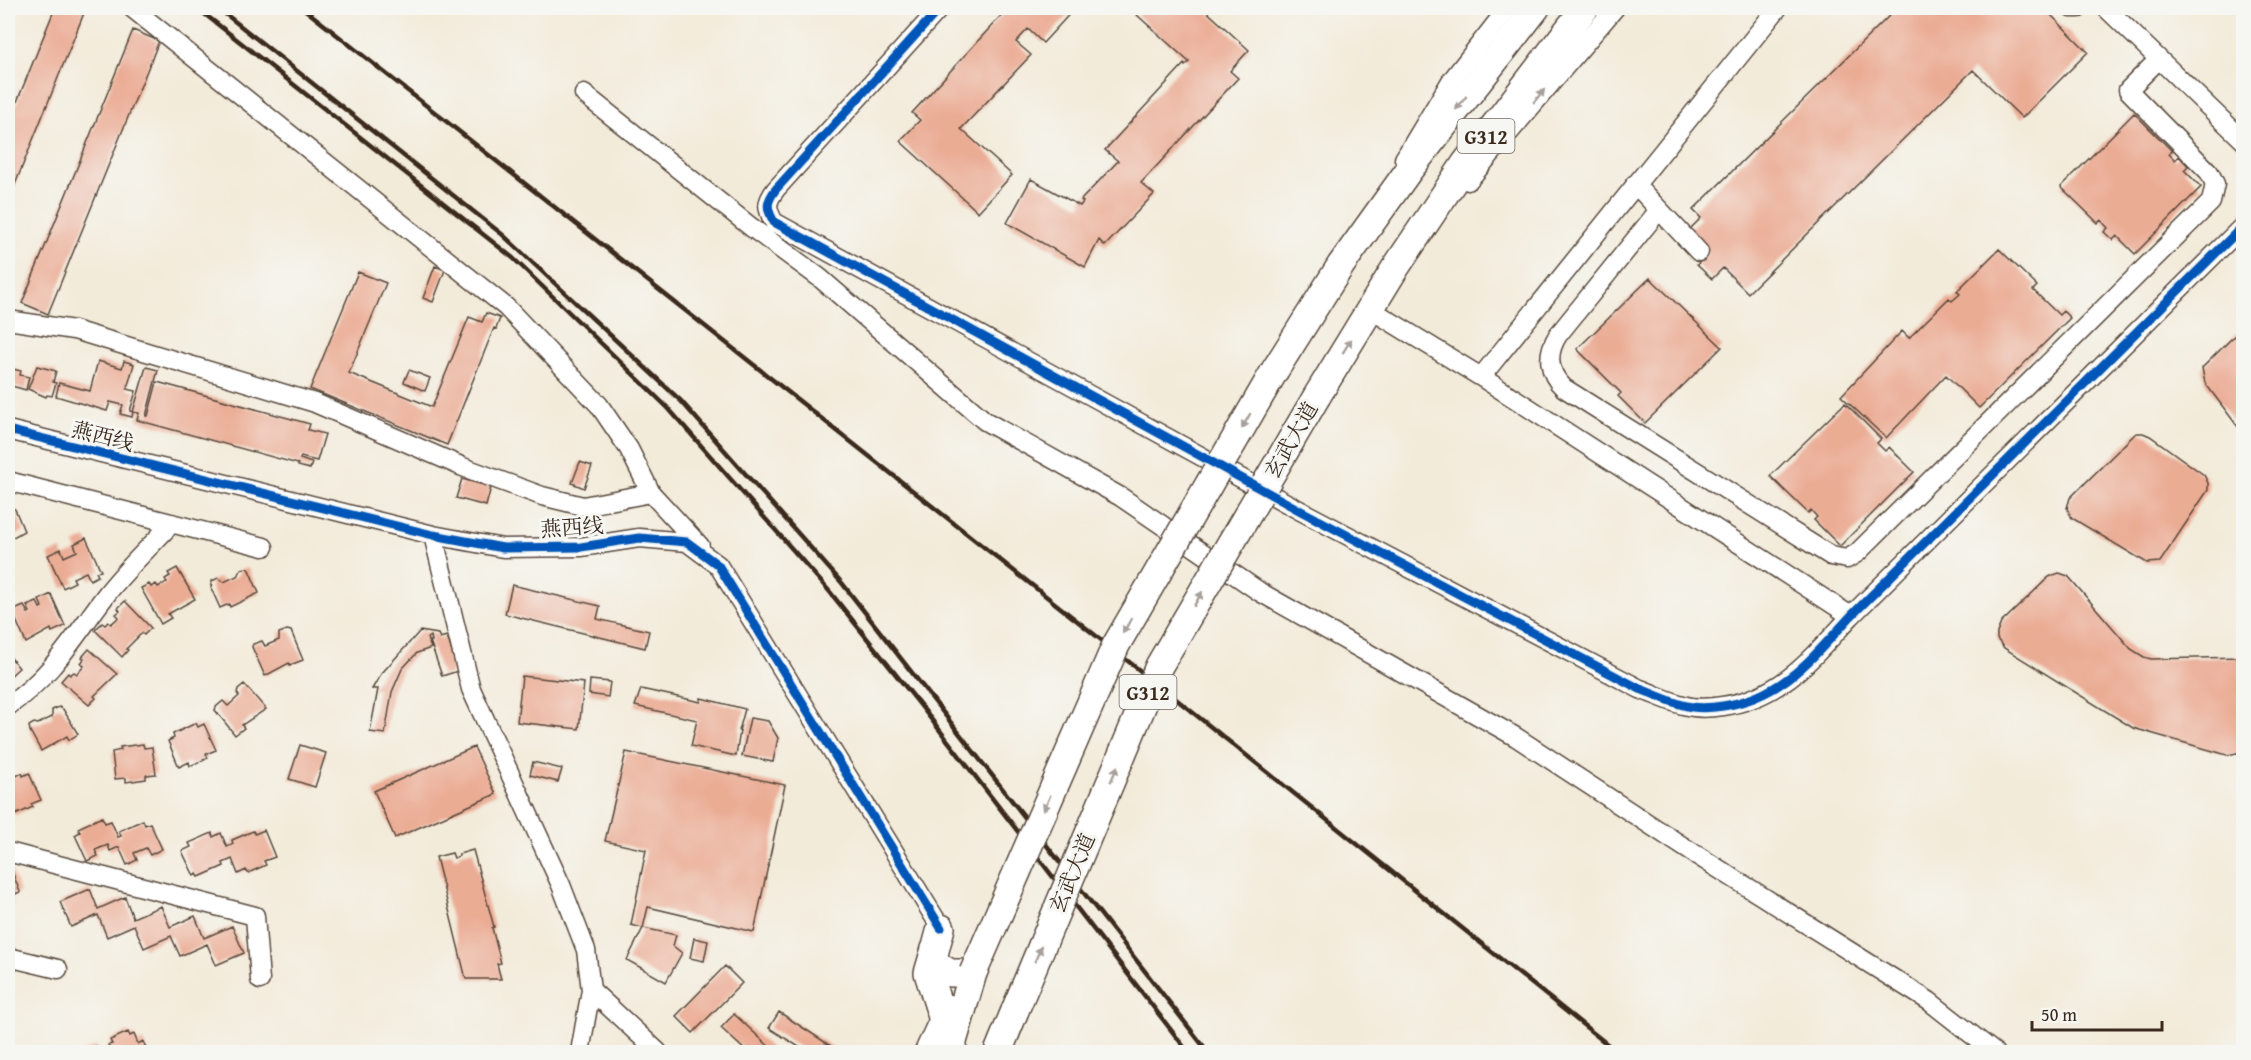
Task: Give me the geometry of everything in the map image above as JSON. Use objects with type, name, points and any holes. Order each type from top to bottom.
[{"type":"highway","name":"G312","points":[[943,1051],[973,973],[1116,645],[1275,370],[1341,265],[1409,170],[1536,8]]},
{"type":"highway","name":"玄武大道","points":[[1016,1008],[1159,666],[1317,396],[1394,270],[1465,164],[1585,8]]},
{"type":"highway","points":[[941,928],[932,962],[950,973],[973,973]]},
{"type":"highway","points":[[941,928],[928,973],[942,1019],[943,1051]]},
{"type":"highway","name":"G312","points":[[998,1053],[1016,1008]]},
{"type":"main road","points":[[942,1019],[973,973]]},
{"type":"main road","points":[[1005,1053],[1016,1008]]},
{"type":"street","points":[[132,8],[506,307],[599,405],[629,449],[651,493],[718,565]]},
{"type":"street","points":[[940,8],[776,189],[768,200],[768,211],[774,222],[1301,511],[1640,689],[1684,705],[1709,708],[1760,697],[1780,686],[1801,670],[1851,616],[2244,225]]},
{"type":"street","points":[[1341,265],[1451,81],[1508,8]]},
{"type":"street","points":[[1394,270],[1615,8]]},
{"type":"street","points":[[1481,377],[1778,8]]},
{"type":"street","points":[[2071,8],[2079,8]]},
{"type":"street","points":[[2106,8],[2244,141]]},
{"type":"street","points":[[1659,210],[1558,335],[1550,357],[1553,374],[1564,388],[1831,556],[1847,559],[1857,553],[2211,202],[2214,197],[2215,184],[2209,172],[2128,90],[2159,59]]},
{"type":"street","points":[[584,94],[751,227],[820,278],[985,421],[1121,497],[1260,592],[1516,737],[1697,856],[1929,1001],[1994,1053]]},
{"type":"street","points":[[1635,184],[1699,252]]},
{"type":"street","points":[[751,227],[768,211]]},
{"type":"street","points":[[1370,309],[1481,377],[1851,616]]},
{"type":"street","points":[[8,320],[74,330],[315,403],[463,467],[542,496],[583,506],[651,493]]},
{"type":"street","name":"燕西线","points":[[8,430],[433,535],[503,548],[581,547],[639,537],[687,542],[718,565],[941,928]]},
{"type":"street","points":[[8,481],[264,547]]},
{"type":"street","points":[[8,706],[52,669],[107,593],[172,523]]},
{"type":"street","points":[[433,535],[471,689],[561,885],[586,950],[591,990],[580,1053]]},
{"type":"street","points":[[8,852],[255,916],[260,980]]},
{"type":"street","points":[[8,957],[58,969]]},
{"type":"street","points":[[591,990],[658,1053]]},
{"type":"building","points":[[55,8],[86,8],[8,202],[8,124]]},
{"type":"building","points":[[1008,8],[1075,8],[1043,43],[1028,29],[1016,42],[1031,55],[961,129],[1012,175],[978,212],[900,141],[920,120],[912,113]]},
{"type":"building","points":[[1144,8],[1203,8],[1249,50],[1230,71],[1238,78],[1141,183],[1154,194],[1105,246],[1099,240],[1085,267],[1007,223],[1031,179],[1080,206],[1083,202],[1081,200],[1118,161],[1105,150],[1184,64],[1185,66],[1189,62],[1137,15]]},
{"type":"building","points":[[1897,8],[2044,8],[2088,52],[2022,118],[1973,70],[1748,293],[1723,268],[1712,279],[1697,265],[1708,253],[1687,232],[1701,218],[1693,210]]},
{"type":"building","points":[[133,30],[159,41],[48,314],[22,303]]},
{"type":"building","points":[[2134,113],[2172,151],[2169,154],[2175,160],[2179,156],[2188,166],[2184,170],[2201,187],[2135,254],[2117,236],[2113,240],[2104,232],[2108,228],[2101,220],[2098,223],[2061,187]]},
{"type":"building","points":[[1999,249],[2037,286],[2033,290],[2059,315],[2063,311],[2070,318],[1979,408],[1946,375],[1886,438],[1841,396],[1902,331],[1909,338],[1949,298],[1952,301],[1960,294],[1957,291]]},
{"type":"building","points":[[435,266],[445,270],[433,302],[423,298]]},
{"type":"building","points":[[358,272],[386,283],[349,373],[432,407],[469,317],[482,322],[486,313],[500,318],[447,445],[310,389]]},
{"type":"building","points":[[1650,278],[1722,347],[1645,423],[1618,396],[1621,393],[1577,349]]},
{"type":"building","points":[[2244,326],[2244,435],[2205,383],[2202,368]]},
{"type":"building","points":[[98,361],[122,368],[124,361],[134,364],[127,389],[136,391],[130,411],[133,412],[132,417],[120,414],[123,405],[110,402],[107,411],[56,396],[59,383],[90,391]]},
{"type":"building","points":[[37,366],[56,371],[53,382],[56,383],[52,396],[47,395],[46,397],[28,389]]},
{"type":"building","points":[[146,367],[158,370],[146,416],[148,416],[157,382],[310,424],[308,430],[325,434],[317,461],[301,457],[300,459],[312,463],[310,469],[137,420],[139,413],[133,412]]},
{"type":"building","points":[[13,369],[21,371],[20,375],[29,377],[26,390],[8,385],[8,371],[12,373]]},
{"type":"building","points":[[409,370],[430,378],[425,391],[404,382]]},
{"type":"building","points":[[1845,403],[1881,439],[1877,443],[1885,451],[1889,447],[1914,472],[1840,546],[1814,520],[1817,517],[1811,510],[1808,513],[1770,476]]},
{"type":"building","points":[[2136,433],[2150,436],[2204,475],[2208,483],[2208,490],[2160,562],[2147,563],[2072,518],[2067,508],[2070,498]]},
{"type":"building","points":[[580,462],[592,466],[584,488],[572,483]]},
{"type":"building","points":[[462,479],[491,487],[486,506],[456,498]]},
{"type":"building","points":[[8,507],[15,509],[24,531],[8,540]]},
{"type":"building","points":[[86,538],[101,571],[96,572],[98,576],[90,580],[86,572],[73,578],[75,582],[63,588],[48,555],[61,549],[64,557],[77,551],[74,544]]},
{"type":"building","points":[[177,568],[195,599],[168,614],[171,618],[161,624],[141,588],[149,584],[151,587],[156,584],[158,587],[167,582],[165,579],[170,576],[168,573]]},
{"type":"building","points":[[247,568],[259,593],[230,607],[229,604],[220,608],[211,588],[212,581],[218,578],[224,582],[237,576],[241,569]]},
{"type":"building","points":[[2059,573],[2068,576],[2131,649],[2144,657],[2151,659],[2244,657],[2244,747],[2237,753],[2227,755],[2133,728],[2004,648],[1997,639],[2001,623],[2049,577]]},
{"type":"building","points":[[512,585],[600,606],[597,619],[649,631],[645,648],[505,614]]},
{"type":"building","points":[[51,594],[65,626],[52,632],[51,629],[26,643],[12,611],[24,606],[28,613],[30,612],[27,606],[37,602],[40,608],[42,607],[39,600]]},
{"type":"building","points":[[125,601],[151,628],[144,635],[142,633],[126,649],[128,650],[122,657],[95,630],[102,623],[111,624],[119,617],[116,614],[120,611],[118,608]]},
{"type":"building","points":[[291,631],[303,660],[290,665],[289,663],[265,676],[252,647],[253,644],[262,641],[265,646],[279,640],[279,633]]},
{"type":"building","points":[[420,631],[438,634],[440,638],[447,636],[458,671],[442,676],[430,641],[432,641],[431,636],[427,638],[431,648],[417,653],[402,669],[392,692],[385,734],[370,732],[378,689],[372,689],[381,674]]},
{"type":"building","points":[[89,649],[117,674],[94,696],[96,698],[89,705],[61,681],[68,673],[77,674],[84,666],[81,663],[84,659],[82,657]]},
{"type":"building","points":[[8,654],[19,668],[9,677],[8,675]]},
{"type":"building","points":[[522,676],[584,683],[579,729],[517,722]]},
{"type":"building","points":[[590,680],[610,682],[608,697],[589,694]]},
{"type":"building","points":[[244,684],[266,709],[242,725],[244,728],[235,735],[215,710],[223,701],[228,706],[239,696],[238,689]]},
{"type":"building","points":[[641,689],[701,702],[701,698],[745,709],[736,756],[691,746],[697,720],[635,706]]},
{"type":"building","points":[[59,707],[63,709],[78,734],[69,740],[67,736],[41,751],[29,726],[52,717],[52,710]]},
{"type":"building","points":[[750,718],[768,721],[778,738],[773,762],[742,756]]},
{"type":"building","points":[[196,723],[198,727],[204,724],[216,750],[206,754],[208,758],[190,766],[189,762],[179,767],[168,741],[174,738],[173,734]]},
{"type":"building","points":[[143,744],[144,748],[152,747],[156,774],[146,775],[146,779],[126,782],[126,778],[115,779],[112,752],[121,750],[120,747]]},
{"type":"building","points":[[300,745],[326,753],[315,787],[289,779]]},
{"type":"building","points":[[474,747],[496,794],[395,838],[374,791]]},
{"type":"building","points":[[626,752],[785,785],[754,932],[648,907],[643,928],[631,925],[646,850],[605,841]]},
{"type":"building","points":[[533,762],[562,769],[558,782],[530,775]]},
{"type":"building","points":[[22,773],[23,776],[29,773],[41,800],[31,804],[33,807],[15,815],[13,812],[8,814],[8,780]]},
{"type":"building","points":[[102,817],[105,823],[111,821],[118,837],[121,836],[119,831],[143,820],[145,825],[150,823],[162,849],[150,855],[146,848],[134,853],[137,860],[127,865],[119,847],[110,851],[108,845],[95,850],[98,856],[87,861],[75,835],[80,832],[78,828]]},
{"type":"building","points":[[264,830],[275,857],[264,861],[266,865],[248,873],[246,870],[238,874],[232,859],[223,863],[224,866],[199,877],[197,874],[194,876],[182,851],[191,847],[189,843],[212,833],[213,837],[221,833],[227,847],[233,844],[232,840],[253,831],[255,834]]},
{"type":"building","points":[[473,850],[494,927],[492,928],[501,963],[497,964],[501,979],[466,979],[436,857],[452,853],[454,858]]},
{"type":"building","points":[[8,861],[20,892],[10,896],[13,902],[8,904]]},
{"type":"building","points":[[90,889],[98,909],[125,897],[133,918],[161,906],[170,927],[195,916],[204,938],[232,926],[244,953],[216,965],[207,944],[180,956],[171,936],[144,948],[134,925],[107,937],[98,915],[71,927],[60,902]]},
{"type":"building","points":[[643,928],[676,935],[673,946],[682,953],[666,982],[627,960]]},
{"type":"building","points":[[694,938],[708,941],[704,961],[690,958]]},
{"type":"building","points":[[725,966],[742,983],[693,1033],[676,1016]]},
{"type":"building","points":[[779,1012],[837,1050],[836,1052],[807,1052],[769,1028]]},
{"type":"building","points":[[734,1014],[775,1052],[747,1052],[721,1028]]},
{"type":"building","points":[[128,1032],[130,1036],[134,1034],[138,1044],[143,1041],[148,1052],[111,1052],[108,1045],[112,1044],[110,1040]]},
{"type":"building","points":[[96,1046],[97,1050],[101,1049],[103,1052],[82,1052]]},
{"type":"railway","points":[[197,8],[513,258],[668,408],[830,592],[1188,1052]]},
{"type":"railway","points":[[218,8],[503,235],[681,401],[842,583],[1208,1052]]},
{"type":"railway","points":[[303,8],[1186,707],[1617,1052]]},
{"type":"cycle path","points":[[940,8],[776,189],[768,205],[774,222],[1301,511],[1640,689],[1672,702],[1693,707],[1718,707],[1763,694],[1780,684],[1810,660],[1851,616],[2244,225]]},
{"type":"cycle path","points":[[8,430],[433,535],[503,548],[581,547],[639,538],[687,542],[718,565],[941,928]]}]
